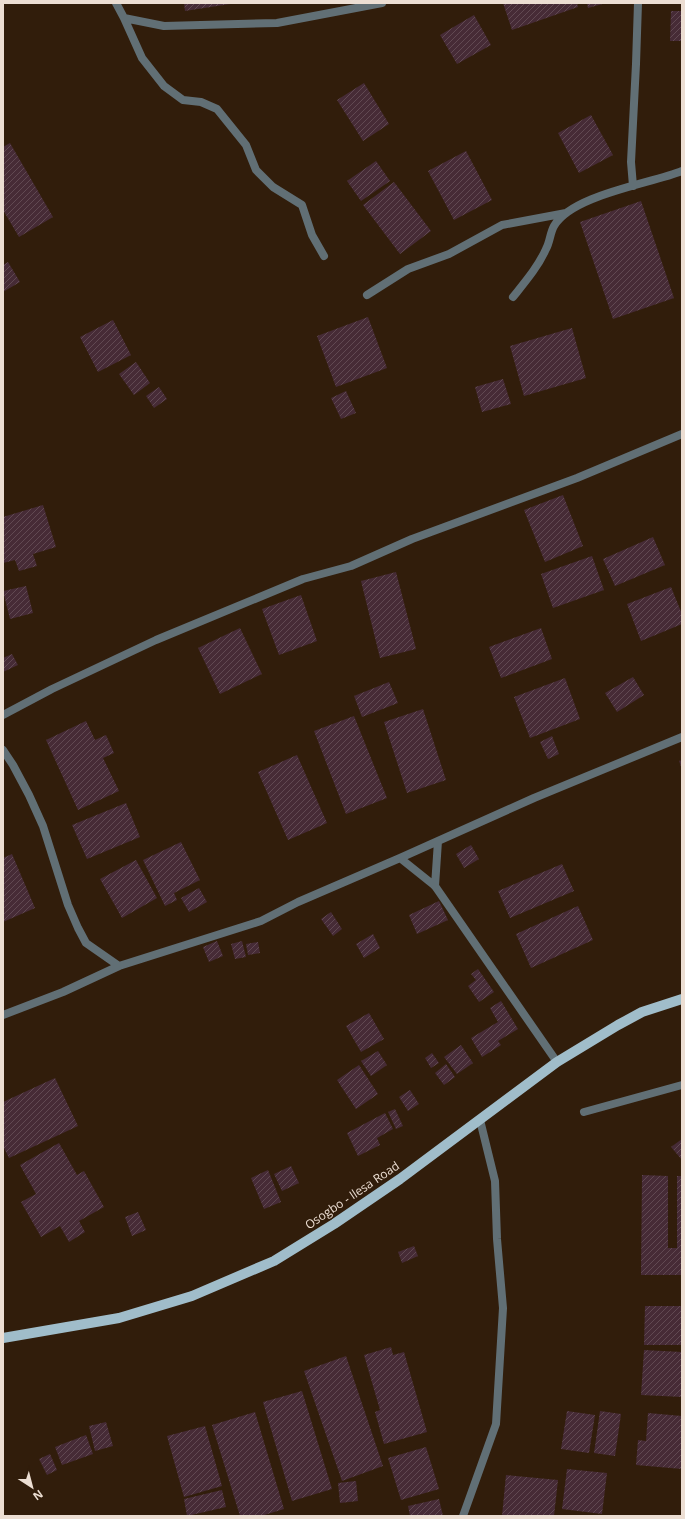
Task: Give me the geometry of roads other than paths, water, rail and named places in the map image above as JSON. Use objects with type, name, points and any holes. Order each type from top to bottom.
[{"type":"main road","name":"Osogbo - Ilesa Road","points":[[3,1338],[119,1318],[192,1296],[274,1261],[334,1224],[400,1179],[557,1062],[642,1012],[682,999]]},
{"type":"street","points":[[116,3],[142,58],[164,86],[183,100],[201,102],[217,109],[246,145],[256,170],[273,187],[302,205],[312,235],[324,256]]},
{"type":"street","points":[[124,18],[164,26],[277,23],[382,3]]},
{"type":"street","points":[[633,186],[631,162],[638,3]]},
{"type":"street","points":[[367,295],[408,269],[449,254],[502,225],[566,213],[587,202],[682,171]]},
{"type":"street","points":[[513,297],[536,268],[547,248],[554,226],[566,213]]},
{"type":"street","points":[[3,715],[52,689],[156,640],[303,579],[351,566],[412,539],[577,478],[682,434]]},
{"type":"street","points":[[3,1016],[63,992],[119,966],[261,921],[298,902],[534,798],[682,737]]},
{"type":"street","points":[[3,750],[13,764],[43,826],[68,905],[86,944],[119,966]]},
{"type":"street","points":[[435,886],[438,841]]},
{"type":"street","points":[[400,858],[435,886],[557,1062]]},
{"type":"street","points":[[584,1112],[682,1085]]},
{"type":"street","points":[[463,1516],[496,1424],[503,1308],[497,1240],[495,1181],[480,1120]]}]
